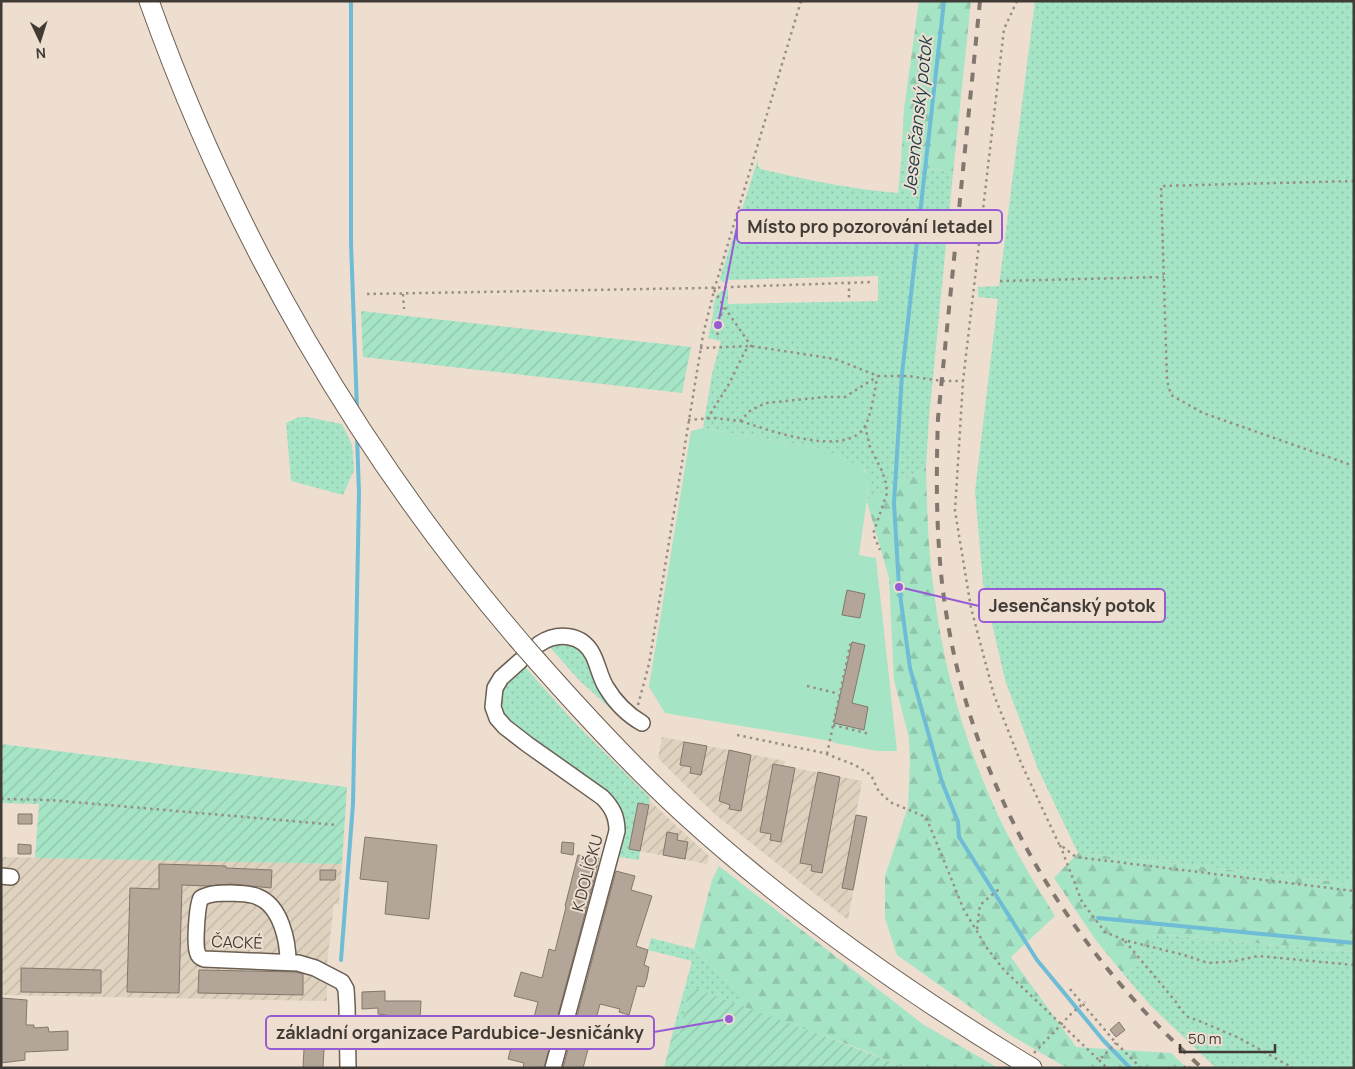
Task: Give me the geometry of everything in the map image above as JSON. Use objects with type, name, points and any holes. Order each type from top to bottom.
[{"type":"main road","points":[[149,1],[191,109],[246,230],[295,322],[370,444],[436,537],[488,604],[602,733],[682,812],[752,872],[812,920],[882,971],[960,1024],[1030,1066]]},
{"type":"street","name":"K DOLÍČKU","points":[[553,1068],[617,831],[617,822],[612,809],[602,797],[505,727],[497,718],[493,707],[495,688],[501,678],[545,640],[560,636],[571,637],[581,641],[592,654],[605,685],[612,695],[622,707],[639,721]]},
{"type":"street","name":"ČACKÉ","points":[[288,962],[287,945],[280,922],[274,911],[263,899],[251,894],[226,893],[200,898],[196,950],[200,957],[204,959],[298,963],[315,968],[338,979],[344,985],[348,1006],[348,1068]]},
{"type":"path","points":[[639,721],[700,348],[714,288],[801,1]]},
{"type":"path","points":[[1017,1],[1004,29],[963,381],[955,511],[971,608],[994,695],[1021,763],[1059,844],[1082,902],[1105,932],[1124,940],[1208,963],[1235,961],[1258,956],[1354,966]]},
{"type":"path","points":[[1354,181],[1161,186],[1167,380],[1171,395],[1203,413],[1354,466]]},
{"type":"path","points":[[1000,282],[1164,277]]},
{"type":"path","points":[[849,282],[849,299]]},
{"type":"path","points":[[367,294],[714,288],[872,282]]},
{"type":"path","points":[[714,288],[722,305],[751,346]]},
{"type":"path","points":[[403,294],[404,309]]},
{"type":"path","points":[[717,337],[722,305]]},
{"type":"path","points":[[700,348],[751,346],[835,359],[878,376],[908,376],[942,381],[963,381]]},
{"type":"path","points":[[707,419],[729,384],[745,351],[751,346]]},
{"type":"path","points":[[740,421],[751,410],[766,403],[824,397],[845,397],[878,376]]},
{"type":"path","points":[[688,420],[740,421],[772,431],[822,442],[840,441],[858,434],[865,426],[878,376]]},
{"type":"path","points":[[865,426],[870,447],[886,483],[887,493],[873,534],[880,550]]},
{"type":"path","points":[[827,754],[851,641]]},
{"type":"path","points":[[807,686],[836,693]]},
{"type":"path","points":[[832,725],[870,734]]},
{"type":"path","points":[[737,736],[827,754],[856,765],[871,775],[879,792],[892,803],[926,817],[964,910],[987,948],[1004,970],[1106,1068]]},
{"type":"path","points":[[1,799],[50,800],[337,825]]},
{"type":"path","points":[[1059,844],[1076,857],[1354,891]]},
{"type":"path","points":[[977,929],[980,905],[999,890]]},
{"type":"path","points":[[1124,940],[1188,1017],[1239,1038],[1293,1068]]},
{"type":"path","points":[[1072,990],[1116,1044],[1141,1068]]},
{"type":"path","points":[[1030,1066],[1038,1048],[1083,1004]]},
{"type":"path","points":[[1099,1060],[1116,1044]]},
{"type":"path","points":[[1184,1068],[1187,1065],[1190,1068]]},
{"type":"shaded area","points":[[662,737],[785,761],[784,766],[862,781],[856,814],[867,817],[848,920],[716,815],[697,797],[658,758]]},
{"type":"shaded area","points":[[640,792],[709,856],[707,864],[629,849]]},
{"type":"shaded area","points":[[1,857],[342,864],[339,904],[334,904],[327,963],[327,1001],[1,995]]},
{"type":"green space","points":[[919,1],[971,1],[953,173],[901,162],[904,109]]},
{"type":"green space","points":[[1035,1],[1354,1],[1354,884],[1078,853],[1038,769],[1005,680],[983,584],[975,491],[998,299],[978,297],[978,287],[999,286]]},
{"type":"green space","points":[[758,159],[758,166],[761,169],[829,184],[898,193],[901,162],[953,173],[926,467],[867,502],[869,484],[865,470],[824,449],[703,428],[712,374],[721,341],[708,338],[714,301],[721,292],[728,289],[728,304],[878,301],[878,276],[728,280],[728,284],[721,281],[720,278]]},
{"type":"green space","points":[[361,311],[691,347],[682,393],[363,357]]},
{"type":"green space","points":[[299,417],[342,424],[352,445],[354,470],[343,495],[291,481],[286,423]]},
{"type":"green space","points":[[703,428],[824,449],[861,467],[868,476],[869,484],[859,555],[876,558],[897,751],[877,751],[831,741],[665,713],[649,687],[691,431]]},
{"type":"green space","points":[[926,467],[932,576],[939,626],[954,694],[975,760],[1002,824],[1022,862],[1055,916],[1011,957],[1076,1047],[1171,1053],[1187,1068],[1067,1068],[1007,1033],[897,955],[885,918],[885,876],[908,807],[909,738],[894,680],[889,578],[867,502]]},
{"type":"green space","points":[[560,643],[571,645],[584,654],[601,693],[612,710],[579,680],[549,646]]},
{"type":"green space","points":[[525,667],[575,723],[650,798],[649,805],[638,803],[629,848],[640,851],[639,860],[620,857],[623,826],[504,716],[501,708],[501,694],[508,683]]},
{"type":"green space","points":[[1,744],[347,787],[342,864],[35,858],[39,804],[1,803]]},
{"type":"green space","points":[[1078,853],[1354,884],[1354,952],[1156,934],[1125,976],[1095,939],[1054,878]]},
{"type":"green space","points":[[719,866],[924,1025],[998,1068],[905,1068],[858,1048],[739,1006],[739,993],[694,949],[712,880]]},
{"type":"green space","points":[[1156,934],[1354,952],[1354,1068],[1216,1068],[1151,1006],[1125,976]]},
{"type":"green space","points":[[651,938],[694,949],[739,993],[739,1006],[691,987],[679,1034],[673,1031],[692,961],[648,950]]},
{"type":"green space","points":[[690,986],[905,1068],[664,1068],[673,1031],[679,1034]]},
{"type":"building","points":[[847,590],[865,594],[860,618],[842,615]]},
{"type":"building","points":[[852,642],[865,645],[852,703],[868,707],[864,730],[834,723]]},
{"type":"building","points":[[684,742],[707,746],[701,775],[690,773],[691,767],[680,765]]},
{"type":"building","points":[[729,750],[751,755],[741,811],[729,809],[730,805],[719,801]]},
{"type":"building","points":[[773,764],[795,768],[781,842],[770,840],[771,834],[760,832]]},
{"type":"building","points":[[818,772],[840,777],[822,873],[811,871],[812,865],[800,863]]},
{"type":"building","points":[[638,803],[649,805],[640,851],[629,849]]},
{"type":"building","points":[[18,814],[32,814],[32,824],[18,824]]},
{"type":"building","points":[[856,815],[867,817],[853,890],[842,888]]},
{"type":"building","points":[[667,832],[678,834],[677,840],[688,842],[685,859],[663,855]]},
{"type":"building","points":[[365,837],[437,845],[429,919],[385,914],[388,882],[360,879]]},
{"type":"building","points":[[562,842],[574,843],[573,855],[561,853]]},
{"type":"building","points":[[18,844],[31,845],[31,854],[18,854]]},
{"type":"building","points":[[578,855],[599,858],[595,876],[544,1068],[523,1068],[524,1063],[508,1059],[512,1044],[526,1048],[538,1002],[514,996],[521,972],[542,978],[549,949],[555,951]]},
{"type":"building","points":[[159,864],[226,866],[226,868],[272,870],[271,888],[231,884],[207,886],[182,885],[179,993],[127,992],[130,888],[159,889]]},
{"type":"building","points":[[320,870],[336,870],[335,880],[320,880]]},
{"type":"building","points":[[616,871],[635,876],[631,890],[652,896],[636,946],[648,950],[644,965],[649,967],[647,978],[644,987],[637,986],[629,1015],[619,1012],[620,1009],[600,1004],[583,1068],[563,1068]]},
{"type":"building","points":[[21,968],[101,970],[101,993],[21,992]]},
{"type":"building","points":[[199,970],[296,972],[303,974],[303,995],[198,993]]},
{"type":"building","points":[[385,991],[385,1001],[421,1001],[420,1020],[378,1014],[378,1008],[362,1009],[362,992]]},
{"type":"building","points":[[1,998],[27,1000],[26,1025],[34,1025],[34,1028],[48,1027],[49,1032],[68,1031],[68,1050],[25,1052],[25,1060],[1,1063]]},
{"type":"building","points":[[1119,1022],[1125,1030],[1116,1037],[1110,1030]]},
{"type":"building","points":[[304,1049],[324,1049],[323,1068],[303,1068]]},
{"type":"waterway","points":[[351,1],[351,243],[357,409]]},
{"type":"waterway","name":"Jesenčanský potok","points":[[944,1],[902,374],[894,503],[899,587],[910,668],[942,782],[958,822],[959,837],[1037,960],[1103,1040],[1130,1068]]},
{"type":"waterway","points":[[341,960],[353,804],[359,493],[357,436]]},
{"type":"waterway","points":[[1098,918],[1354,943]]},
{"type":"railway","points":[[980,1],[938,418],[939,548],[943,591],[955,660],[974,727],[999,791],[1029,853],[1065,911],[1106,967],[1152,1019],[1202,1068]]},
{"type":"place","name":"Místo pro pozorování letadel","points":[[718,325]]},
{"type":"place","name":"Jesenčanský potok","points":[[899,587]]},
{"type":"place","name":"základní organizace Pardubice-Jesničánky","points":[[729,1019]]}]
